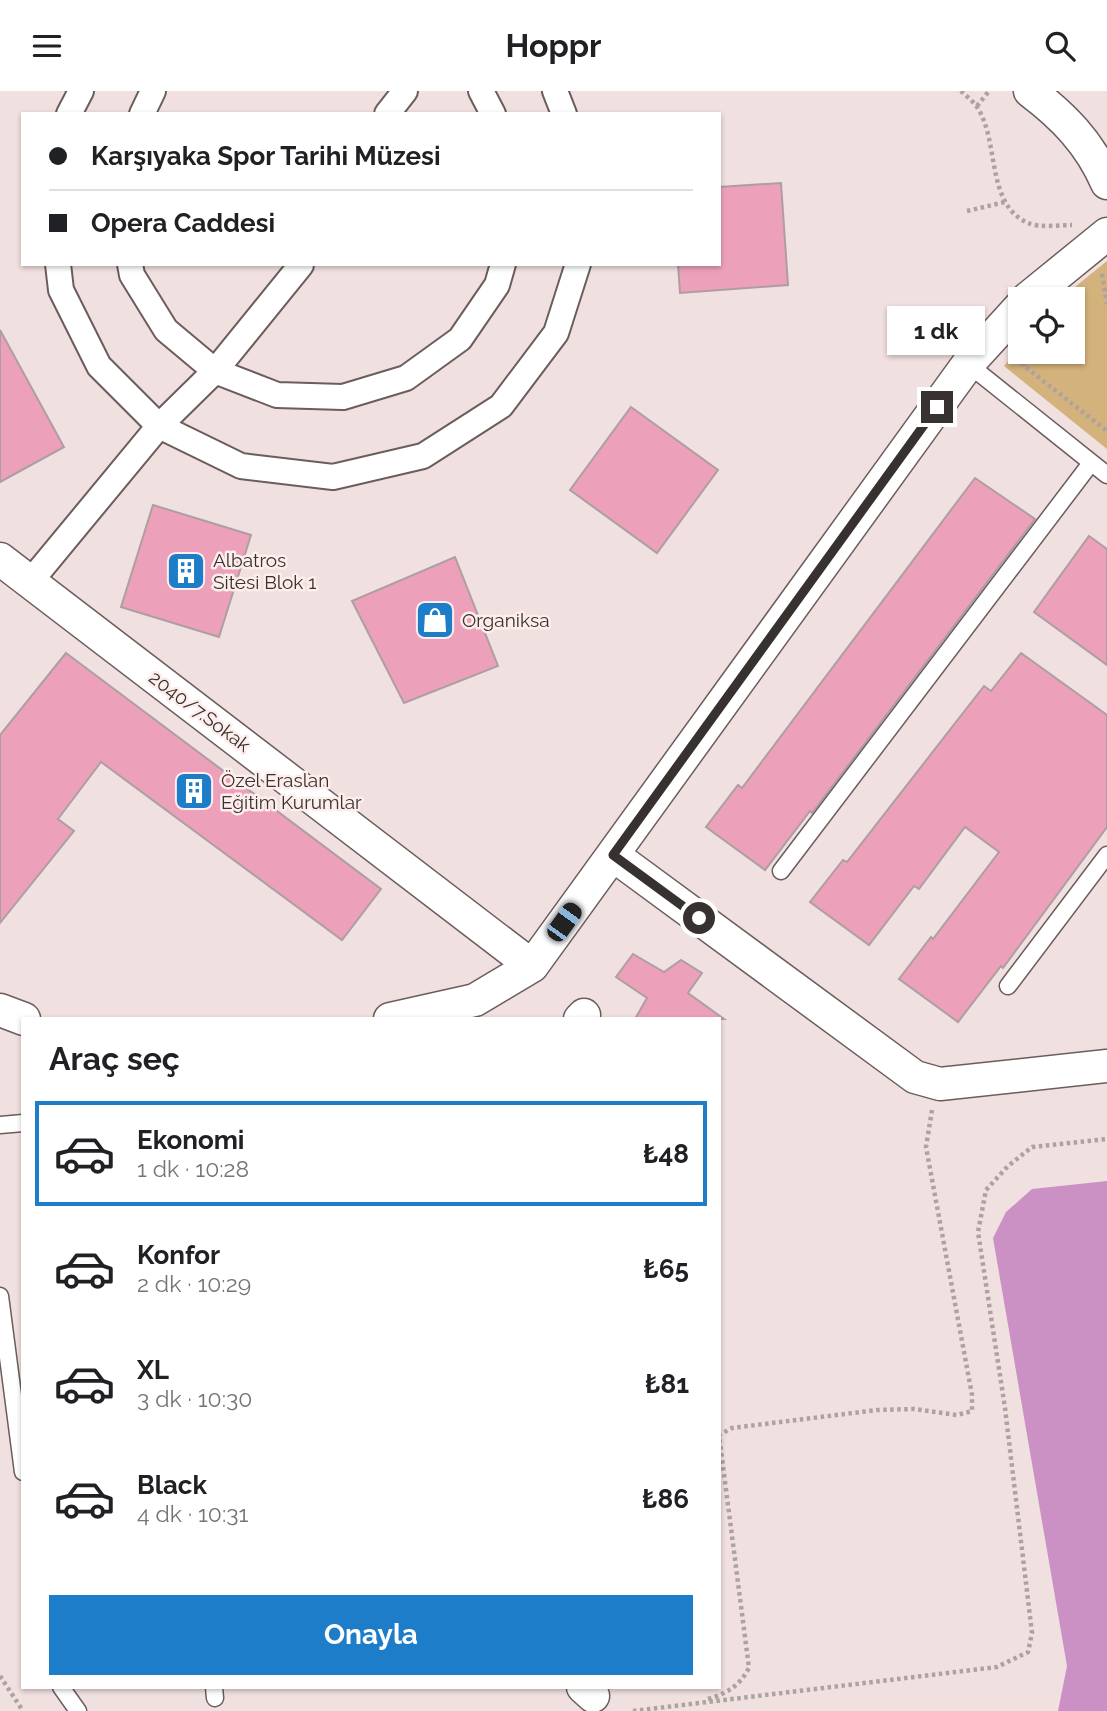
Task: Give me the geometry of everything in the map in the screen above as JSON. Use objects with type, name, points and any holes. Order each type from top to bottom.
[{"type":"street","points":[[70,112],[81,91]]},
{"type":"street","points":[[143,112],[153,91]]},
{"type":"street","points":[[389,112],[405,91]]},
{"type":"street","points":[[481,91],[491,112]]},
{"type":"street","points":[[555,91],[563,112]]},
{"type":"street","points":[[1030,91],[1077,131],[1100,166],[1107,183]]},
{"type":"street","points":[[1039,287],[1095,230]]},
{"type":"street","points":[[58,266],[61,290],[99,366],[159,426],[241,466],[333,477],[423,456],[500,406],[556,333],[577,266]]},
{"type":"street","points":[[130,266],[132,275],[166,330],[215,371],[277,395],[343,397],[406,378],[460,339],[497,285],[502,266]]},
{"type":"street","points":[[30,582],[159,426],[215,371],[300,266]]},
{"type":"street","points":[[408,1017],[425,1015],[475,1000],[532,966],[968,364],[1008,320]]},
{"type":"street","name":"2040/7.Sokak","points":[[0,559],[532,966]]},
{"type":"street","points":[[613,855],[915,1077],[940,1084],[1107,1066]]},
{"type":"street","points":[[0,1010],[21,1018]]},
{"type":"lane","points":[[968,364],[1107,475]]},
{"type":"lane","points":[[781,871],[1091,463]]},
{"type":"lane","points":[[1008,986],[1107,855]]},
{"type":"lane","points":[[0,1125],[21,1123]]},
{"type":"lane","points":[[0,1296],[21,1457]]},
{"type":"lane","points":[[62,1689],[78,1711]]},
{"type":"path","points":[[961,91],[976,106],[990,142],[1008,211],[1030,225],[1095,230]]},
{"type":"path","points":[[976,106],[989,91]]},
{"type":"path","points":[[967,211],[1005,202]]},
{"type":"path","points":[[1024,364],[1107,431]]},
{"type":"path","points":[[721,1434],[732,1427],[877,1410],[914,1409],[957,1415],[972,1411],[972,1395],[926,1147],[932,1107],[940,1084]]},
{"type":"path","points":[[633,1711],[997,1667],[1028,1652],[1032,1633],[1005,1408],[978,1232],[986,1190],[1008,1165],[1032,1147],[1107,1139]]},
{"type":"path","points":[[698,1703],[727,1693],[740,1682],[749,1668],[721,1451]]},
{"type":"path","points":[[0,1677],[23,1711]]},
{"type":"shaded area","points":[[1107,261],[1107,449],[1004,366],[1008,361],[1008,364],[1085,364],[1085,287],[1075,287]]},
{"type":"shaded area","points":[[1107,1181],[1107,1711],[1058,1711],[1067,1666],[993,1238],[1006,1212],[1032,1189]]},
{"type":"building","points":[[781,183],[788,285],[680,293],[678,266],[721,266],[721,187]]},
{"type":"building","points":[[0,330],[64,447],[0,482]]},
{"type":"building","points":[[631,407],[718,470],[657,553],[570,490]]},
{"type":"building","points":[[975,478],[1035,519],[812,813],[810,811],[765,870],[706,827],[738,785],[742,788]]},
{"type":"building","name":"Albatros Sitesi Blok 1","points":[[153,505],[251,535],[219,637],[121,607]]},
{"type":"building","points":[[1089,536],[1107,549],[1107,665],[1034,612]]},
{"type":"building","points":[[455,557],[498,666],[404,703],[352,601]]},
{"type":"building","name":"Özel Eraslan Eğitim Kurumlar","points":[[66,653],[381,889],[342,940],[101,762],[58,819],[74,831],[0,923],[0,735]]},
{"type":"building","points":[[1021,653],[1107,715],[1107,827],[1003,968],[1001,966],[958,1022],[899,979],[999,852],[965,827],[919,889],[914,886],[869,945],[810,902],[843,860],[847,862],[984,686],[991,691]]},
{"type":"building","points":[[633,954],[664,972],[681,960],[702,973],[688,993],[724,1019],[636,1017],[647,998],[616,977]]},
{"type":"place","name":"Albatros Sitesi Blok 1","points":[[186,571]]},
{"type":"place","name":"Organiksa","points":[[435,620]]},
{"type":"place","name":"Özel Eraslan Eğitim Kurumlar","points":[[194,791]]},
{"type":"route","points":[[699,918],[613,855],[937,407]]}]
